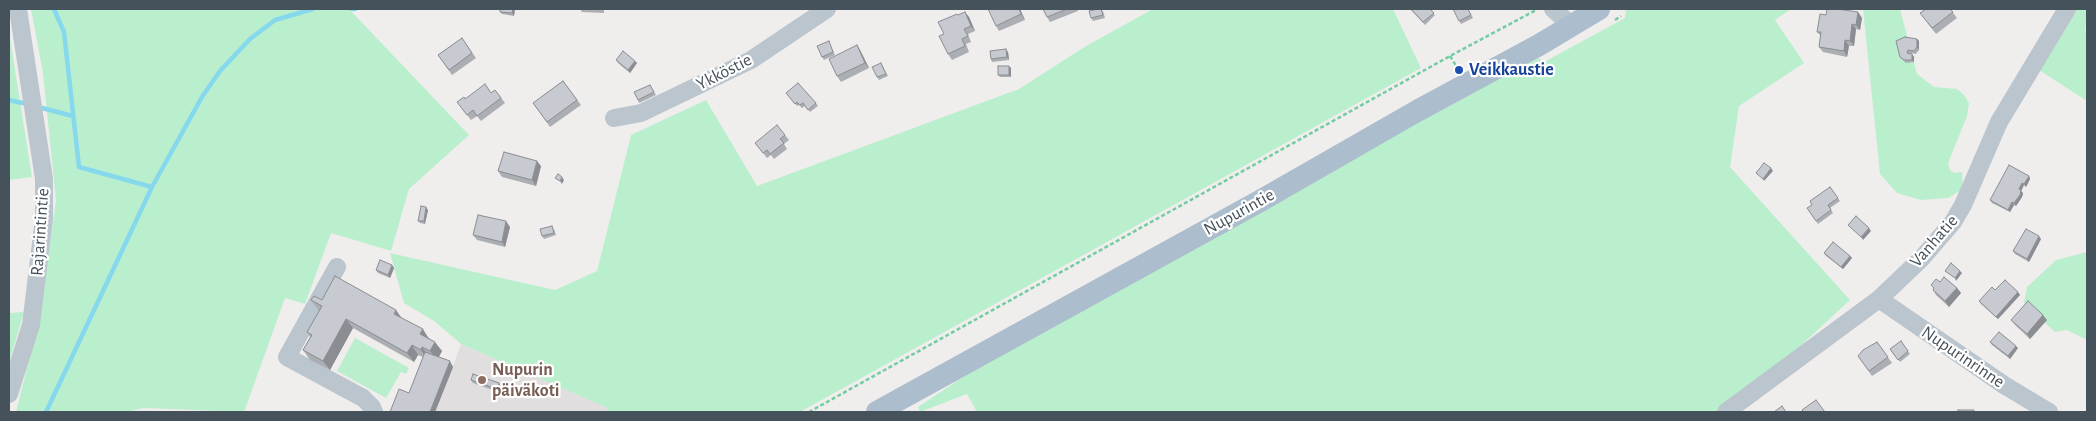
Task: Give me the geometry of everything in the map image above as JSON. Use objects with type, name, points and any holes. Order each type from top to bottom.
[{"type":"main road","name":"Nupurintie","points":[[877,412],[1260,201],[1417,110],[1539,46],[1599,9]]},
{"type":"street","name":"Rajarintintie","points":[[9,394],[31,325],[44,218],[44,179],[18,9]]},
{"type":"street","name":"Ykköstie","points":[[614,118],[641,113],[752,60],[827,9]]},
{"type":"street","points":[[1553,9],[1571,25]]},
{"type":"street","name":"Vanhatie","points":[[1726,412],[1879,299],[1922,258],[1953,222],[1963,205],[1999,122],[2067,9]]},
{"type":"street","points":[[336,267],[287,357],[362,398],[372,407],[374,412]]},
{"type":"street","name":"Nupurinrinne","points":[[1879,299],[2004,385],[2049,412]]},
{"type":"path","points":[[809,412],[1538,9]]},
{"type":"path","points":[[1450,56],[1459,70]]},
{"type":"shaded area","name":"Nupurin päiväkoti","points":[[461,344],[609,408],[605,412],[396,412],[453,366]]},
{"type":"green space","points":[[31,9],[349,9],[469,135],[409,189],[391,251],[331,233],[305,304],[285,298],[244,412],[144,408],[126,412],[16,412],[38,324],[56,201],[43,73]]},
{"type":"green space","points":[[1153,9],[1393,9],[1421,68],[800,412],[605,412],[608,408],[461,344],[434,321],[404,303],[390,253],[555,290],[597,271],[631,135],[706,100],[757,186],[1019,89],[1086,46]]},
{"type":"green space","points":[[1626,9],[1791,9],[1775,20],[1804,63],[1739,106],[1730,167],[1850,300],[1770,374],[1716,412],[977,412],[967,394],[920,412],[918,407],[999,353],[1396,132],[1539,58],[1544,62],[1625,18]]},
{"type":"green space","points":[[1863,9],[1900,9],[1917,74],[1934,87],[1957,89],[1969,103],[1967,116],[1948,163],[1950,170],[1954,173],[1962,172],[1963,189],[1948,198],[1921,200],[1897,193],[1880,174]]},
{"type":"green space","points":[[2076,9],[2087,9],[2085,32],[2087,36],[2087,101],[2039,70]]},
{"type":"green space","points":[[9,32],[32,177],[9,180]]},
{"type":"green space","points":[[2087,252],[2087,340],[2067,330],[2055,332],[2024,303],[2027,287],[2056,260]]},
{"type":"green space","points":[[24,312],[9,363],[9,313]]},
{"type":"green space","points":[[355,338],[409,368],[406,374],[401,372],[386,398],[337,371]]},
{"type":"building","points":[[500,9],[513,9],[512,13],[500,12]]},
{"type":"building","points":[[988,9],[1019,9],[1021,14],[996,26]]},
{"type":"building","points":[[1043,9],[1067,9],[1047,17]]},
{"type":"building","points":[[1101,9],[1103,15],[1091,18],[1089,11]]},
{"type":"building","points":[[1411,9],[1430,9],[1434,13],[1423,22]]},
{"type":"building","points":[[1453,9],[1468,9],[1471,15],[1459,21]]},
{"type":"building","points":[[1827,9],[1858,12],[1856,25],[1852,24],[1850,41],[1845,40],[1844,51],[1819,47],[1821,32],[1817,32],[1820,14],[1826,15]]},
{"type":"building","points":[[1926,9],[1950,9],[1953,12],[1932,28],[1920,13]]},
{"type":"building","points":[[965,12],[971,26],[964,29],[968,36],[962,39],[965,46],[948,54],[939,36],[944,34],[938,22]]},
{"type":"building","points":[[1905,37],[1917,39],[1917,47],[1914,51],[1908,50],[1907,53],[1912,54],[1912,60],[1904,60],[1900,57],[1896,41]]},
{"type":"building","points":[[462,38],[472,53],[449,70],[438,55]]},
{"type":"building","points":[[829,41],[833,52],[822,57],[817,46]]},
{"type":"building","points":[[857,45],[865,63],[837,76],[829,59]]},
{"type":"building","points":[[1006,49],[1007,57],[991,59],[990,51]]},
{"type":"building","points":[[623,51],[635,61],[628,70],[616,60]]},
{"type":"building","points":[[881,63],[886,74],[877,77],[872,67]]},
{"type":"building","points":[[998,66],[1009,66],[1009,75],[998,75]]},
{"type":"building","points":[[563,81],[577,100],[547,122],[533,103]]},
{"type":"building","points":[[798,83],[816,103],[808,110],[803,103],[800,105],[797,102],[795,104],[786,93]]},
{"type":"building","points":[[485,84],[491,93],[495,90],[501,98],[477,116],[473,110],[467,115],[457,102],[464,97],[465,99]]},
{"type":"building","points":[[650,85],[654,92],[638,100],[634,92]]},
{"type":"building","points":[[777,125],[785,135],[780,139],[784,143],[770,154],[767,150],[763,153],[755,143]]},
{"type":"building","points":[[504,152],[537,161],[532,180],[498,171]]},
{"type":"building","points":[[1764,163],[1771,168],[1763,179],[1756,173]]},
{"type":"building","points":[[2009,165],[2029,176],[2019,189],[2021,190],[2020,195],[2014,203],[2012,202],[2008,210],[1990,200]]},
{"type":"building","points":[[558,174],[562,177],[560,181],[555,178]]},
{"type":"building","points":[[1830,187],[1838,198],[1828,205],[1831,210],[1816,221],[1807,208],[1812,205],[1810,201]]},
{"type":"building","points":[[421,206],[426,207],[424,221],[418,221]]},
{"type":"building","points":[[478,215],[506,221],[502,242],[473,235]]},
{"type":"building","points":[[1856,216],[1869,228],[1861,237],[1848,225]]},
{"type":"building","points":[[552,226],[554,233],[542,236],[540,229]]},
{"type":"building","points":[[2026,229],[2039,236],[2027,259],[2013,251]]},
{"type":"building","points":[[1833,242],[1850,256],[1841,267],[1824,253]]},
{"type":"building","points":[[380,260],[392,265],[388,275],[376,270]]},
{"type":"building","points":[[1951,263],[1960,271],[1955,278],[1945,271]]},
{"type":"building","points":[[335,276],[396,310],[394,314],[423,329],[420,334],[435,342],[430,351],[422,347],[421,350],[412,345],[407,353],[346,319],[323,361],[303,350],[312,335],[307,332],[322,306],[311,300],[314,296],[322,300]]},
{"type":"building","points":[[1944,277],[1957,288],[1945,301],[1933,290],[1934,288],[1931,285],[1936,279],[1940,282]]},
{"type":"building","points":[[2005,280],[2018,292],[1996,317],[1979,301],[1992,287],[1995,290]]},
{"type":"building","points":[[2028,301],[2043,315],[2027,334],[2011,320]]},
{"type":"building","points":[[1999,332],[2016,346],[2008,356],[1990,342]]},
{"type":"building","points":[[1901,341],[1908,351],[1898,360],[1890,349]]},
{"type":"building","points":[[1877,342],[1888,357],[1869,371],[1858,356],[1863,350]]},
{"type":"building","points":[[425,352],[450,361],[430,412],[390,412],[399,389],[409,393]]},
{"type":"building","points":[[473,374],[499,383],[497,389],[471,380]]},
{"type":"building","points":[[1816,400],[1825,412],[1804,412],[1802,410]]},
{"type":"building","points":[[1782,406],[1786,412],[1774,412]]},
{"type":"building","points":[[1958,410],[1974,410],[1974,412],[1958,412]]},
{"type":"waterway","points":[[54,9],[64,32],[79,167],[152,187]]},
{"type":"waterway","points":[[46,412],[152,187],[202,97],[220,71],[250,39],[275,20],[313,9]]},
{"type":"waterway","points":[[9,100],[27,104]]},
{"type":"waterway","points":[[42,108],[73,116]]},
{"type":"place","name":"Veikkaustie","points":[[1459,70]]},
{"type":"place","name":"Nupurin päiväkoti","points":[[482,380]]}]
